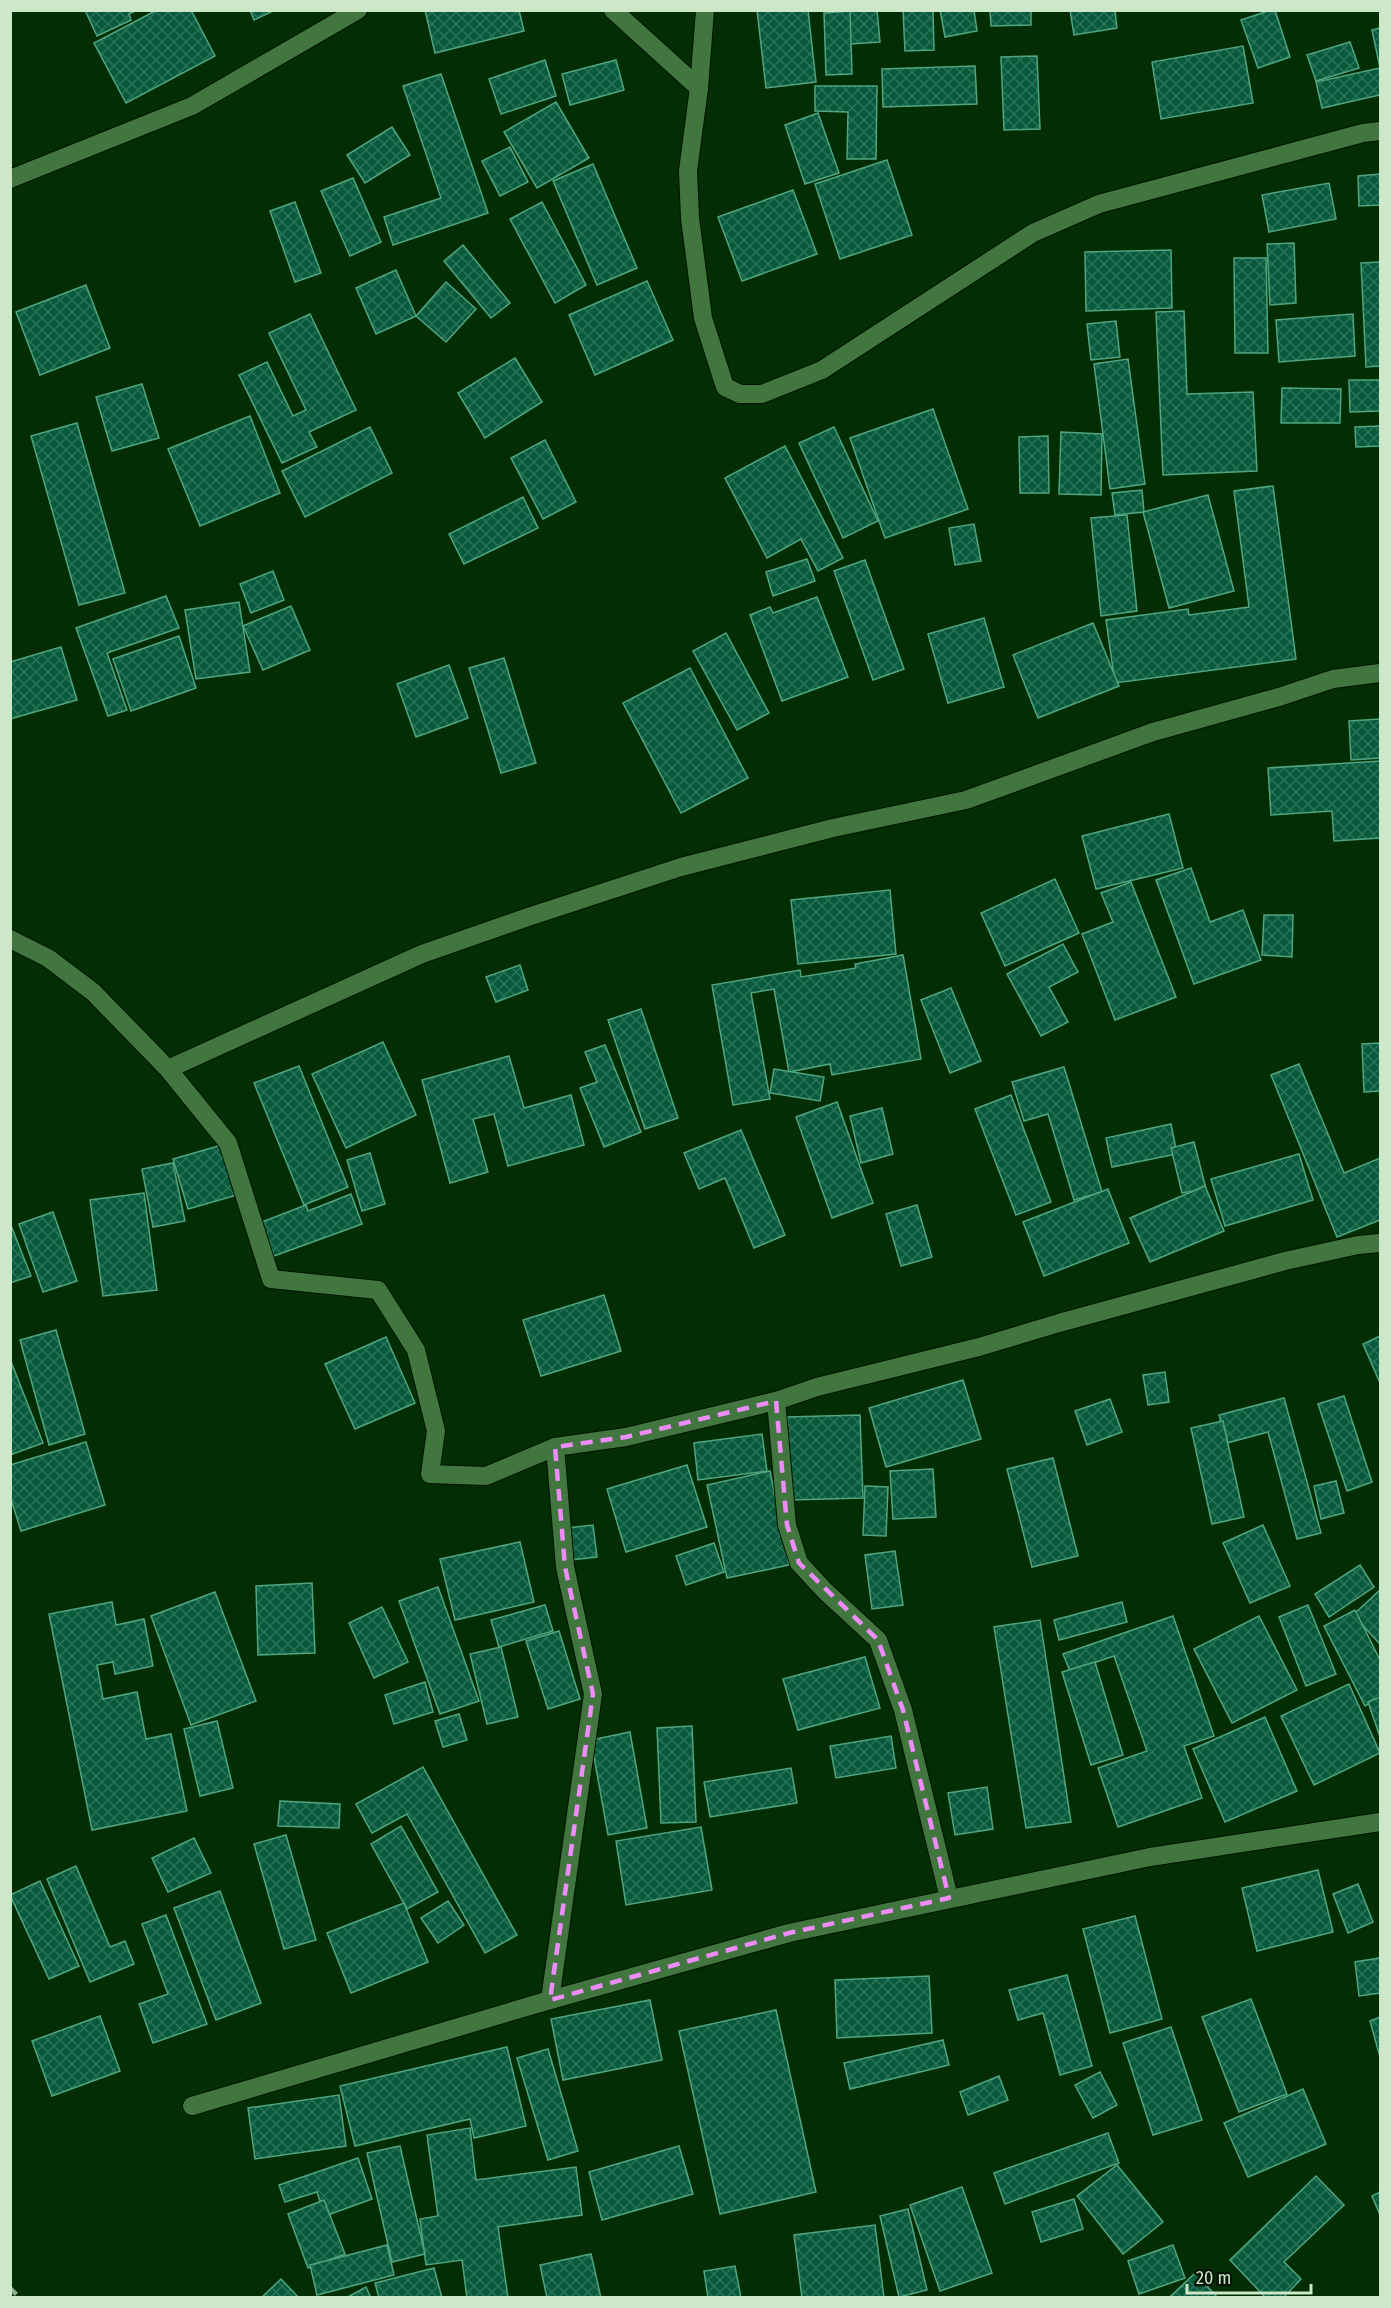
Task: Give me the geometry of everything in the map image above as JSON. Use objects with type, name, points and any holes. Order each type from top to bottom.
[{"type":"street","points":[[10,179],[192,105],[358,10]]},
{"type":"street","points":[[614,10],[699,88]]},
{"type":"street","points":[[705,10],[699,88],[688,171],[690,218],[703,318],[725,387],[740,394],[762,394],[822,370],[1033,233],[1099,204],[1364,133],[1380,131]]},
{"type":"street","points":[[168,1069],[423,954],[681,867],[833,828],[966,800],[1153,732],[1279,697],[1333,679],[1380,673]]},
{"type":"street","points":[[10,939],[48,958],[93,992],[168,1069],[228,1143],[271,1279],[378,1290],[416,1350],[436,1431],[430,1474],[486,1476],[555,1447],[626,1437],[776,1401],[817,1387],[979,1347],[1285,1262],[1358,1245],[1380,1243]]},
{"type":"street","points":[[776,1401],[787,1525],[799,1563],[878,1640],[903,1710],[949,1898]]},
{"type":"street","points":[[550,2000],[593,1694],[565,1567],[555,1447]]},
{"type":"street","points":[[192,2106],[550,2000],[789,1934],[949,1898],[1150,1857],[1380,1822]]},
{"type":"highlighted area","points":[[776,1401],[787,1525],[799,1563],[878,1640],[903,1710],[949,1898],[789,1933],[550,2000],[593,1694],[565,1567],[555,1447],[626,1437]]},
{"type":"building","points":[[85,10],[137,10],[129,14],[131,20],[97,36]]},
{"type":"building","points":[[157,10],[191,10],[215,56],[126,103],[94,43]]},
{"type":"building","points":[[250,10],[275,10],[254,20]]},
{"type":"building","points":[[425,10],[519,10],[524,31],[435,53]]},
{"type":"building","points":[[757,10],[808,10],[816,82],[766,88]]},
{"type":"building","points":[[846,10],[877,10],[880,42],[850,44]]},
{"type":"building","points":[[903,10],[933,10],[934,50],[905,51]]},
{"type":"building","points":[[940,10],[974,10],[977,31],[945,37]]},
{"type":"building","points":[[990,10],[1031,10],[1031,25],[991,26]]},
{"type":"building","points":[[1070,10],[1115,10],[1117,28],[1074,35]]},
{"type":"building","points":[[1275,10],[1290,57],[1258,68],[1241,20]]},
{"type":"building","points":[[850,11],[852,74],[826,75],[824,13]]},
{"type":"building","points":[[1380,28],[1380,68],[1372,30]]},
{"type":"building","points":[[1350,42],[1359,68],[1316,81],[1307,55]]},
{"type":"building","points":[[1243,46],[1253,103],[1161,119],[1152,62]]},
{"type":"building","points":[[1037,56],[1040,129],[1004,130],[1001,57]]},
{"type":"building","points":[[545,60],[556,96],[501,114],[489,79]]},
{"type":"building","points":[[616,60],[624,90],[570,105],[562,74]]},
{"type":"building","points":[[975,66],[977,104],[883,107],[882,69]]},
{"type":"building","points":[[1380,68],[1380,95],[1322,108],[1316,82]]},
{"type":"building","points":[[441,74],[488,213],[393,245],[384,217],[441,198],[403,86]]},
{"type":"building","points":[[815,86],[877,86],[876,159],[847,159],[848,112],[815,111]]},
{"type":"building","points":[[556,102],[589,158],[537,188],[504,132]]},
{"type":"building","points":[[818,113],[839,173],[805,184],[785,125]]},
{"type":"building","points":[[392,127],[410,155],[365,183],[347,155]]},
{"type":"building","points":[[510,147],[528,182],[500,196],[482,161]]},
{"type":"building","points":[[887,160],[912,235],[840,259],[815,184]]},
{"type":"building","points":[[593,164],[637,268],[597,285],[553,181]]},
{"type":"building","points":[[1380,174],[1380,205],[1359,206],[1358,176]]},
{"type":"building","points":[[353,178],[381,242],[350,256],[321,191]]},
{"type":"building","points":[[1329,183],[1336,219],[1269,232],[1262,195]]},
{"type":"building","points":[[793,190],[817,254],[742,281],[718,217]]},
{"type":"building","points":[[295,202],[321,273],[295,282],[270,211]]},
{"type":"building","points":[[542,202],[586,285],[555,303],[510,219]]},
{"type":"building","points":[[1294,243],[1296,303],[1270,305],[1267,244]]},
{"type":"building","points":[[463,245],[510,303],[491,318],[444,261]]},
{"type":"building","points":[[1171,250],[1172,308],[1086,311],[1085,252]]},
{"type":"building","points":[[1234,258],[1266,258],[1268,353],[1235,353]]},
{"type":"building","points":[[1380,262],[1380,366],[1366,367],[1361,263]]},
{"type":"building","points":[[396,270],[416,316],[376,334],[356,288]]},
{"type":"building","points":[[647,281],[673,340],[595,375],[569,315]]},
{"type":"building","points":[[446,282],[476,309],[446,342],[416,316]]},
{"type":"building","points":[[86,285],[110,348],[40,375],[16,312]]},
{"type":"building","points":[[1184,311],[1187,394],[1253,392],[1257,471],[1163,475],[1156,312]]},
{"type":"building","points":[[310,314],[356,410],[309,432],[317,447],[282,463],[239,375],[267,362],[293,416],[306,410],[269,333]]},
{"type":"building","points":[[1353,314],[1355,356],[1279,362],[1276,320]]},
{"type":"building","points":[[1116,321],[1120,357],[1091,360],[1087,324]]},
{"type":"building","points":[[515,358],[542,402],[485,438],[458,393]]},
{"type":"building","points":[[1128,359],[1145,484],[1110,489],[1094,364]]},
{"type":"building","points":[[1349,380],[1380,380],[1380,411],[1350,412]]},
{"type":"building","points":[[142,384],[159,438],[112,451],[96,397]]},
{"type":"building","points":[[1282,388],[1341,389],[1340,423],[1281,423]]},
{"type":"building","points":[[933,409],[968,509],[885,538],[850,438]]},
{"type":"building","points":[[250,416],[280,493],[200,526],[168,449]]},
{"type":"building","points":[[77,423],[125,593],[79,605],[31,436]]},
{"type":"building","points":[[1380,426],[1380,446],[1356,447],[1355,427]]},
{"type":"building","points":[[370,427],[392,473],[305,517],[282,471]]},
{"type":"building","points":[[834,427],[878,521],[843,538],[799,443]]},
{"type":"building","points":[[1061,432],[1102,434],[1101,495],[1059,494]]},
{"type":"building","points":[[1048,436],[1049,493],[1020,493],[1019,437]]},
{"type":"building","points":[[545,440],[576,502],[543,519],[511,458]]},
{"type":"building","points":[[785,446],[843,558],[818,571],[801,539],[767,558],[725,478]]},
{"type":"building","points":[[1273,486],[1296,659],[1115,683],[1106,620],[1188,609],[1189,615],[1249,607],[1234,491]]},
{"type":"building","points":[[1142,490],[1144,512],[1115,515],[1112,493]]},
{"type":"building","points":[[1208,495],[1234,591],[1169,608],[1143,512]]},
{"type":"building","points":[[523,497],[538,528],[464,564],[449,534]]},
{"type":"building","points":[[1127,515],[1137,611],[1101,616],[1091,518]]},
{"type":"building","points":[[974,524],[981,561],[955,565],[949,528]]},
{"type":"building","points":[[807,559],[815,581],[773,596],[766,572]]},
{"type":"building","points":[[865,560],[904,669],[873,680],[834,571]]},
{"type":"building","points":[[273,571],[284,600],[251,613],[240,584]]},
{"type":"building","points":[[166,596],[179,628],[107,653],[127,710],[108,716],[76,628]]},
{"type":"building","points":[[817,597],[848,677],[782,701],[750,615],[770,607],[773,613]]},
{"type":"building","points":[[239,602],[250,672],[196,679],[185,610]]},
{"type":"building","points":[[291,606],[310,650],[263,670],[243,626]]},
{"type":"building","points":[[984,618],[1004,687],[948,703],[928,634]]},
{"type":"building","points":[[1093,623],[1119,686],[1038,718],[1013,655]]},
{"type":"building","points":[[726,633],[769,713],[737,730],[693,651]]},
{"type":"building","points":[[179,636],[196,688],[131,711],[113,659]]},
{"type":"building","points":[[61,647],[77,700],[10,719],[10,662]]},
{"type":"building","points":[[504,658],[536,763],[501,773],[469,668]]},
{"type":"building","points":[[449,665],[468,718],[416,737],[397,684]]},
{"type":"building","points":[[690,668],[748,778],[681,813],[623,703]]},
{"type":"building","points":[[1380,719],[1380,758],[1351,760],[1349,721]]},
{"type":"building","points":[[1380,761],[1380,838],[1334,841],[1332,811],[1271,815],[1268,768]]},
{"type":"building","points":[[1169,814],[1183,868],[1096,889],[1082,836]]},
{"type":"building","points":[[1191,868],[1210,922],[1243,910],[1261,960],[1194,984],[1156,880]]},
{"type":"building","points":[[1055,879],[1079,933],[1005,966],[981,913]]},
{"type":"building","points":[[1131,882],[1176,997],[1115,1020],[1082,934],[1113,922],[1101,893]]},
{"type":"building","points":[[890,890],[896,954],[798,964],[791,900]]},
{"type":"building","points":[[1264,915],[1293,915],[1292,957],[1262,955]]},
{"type":"building","points":[[1063,944],[1078,972],[1049,987],[1068,1022],[1041,1036],[1007,974]]},
{"type":"building","points":[[903,955],[921,1059],[832,1075],[830,1064],[789,1072],[774,989],[751,993],[770,1099],[733,1105],[712,985],[800,970],[801,977],[856,968],[855,964]]},
{"type":"building","points":[[520,965],[528,990],[496,1002],[486,977]]},
{"type":"building","points":[[951,988],[981,1061],[950,1073],[921,1000]]},
{"type":"building","points":[[641,1009],[678,1118],[645,1129],[608,1020]]},
{"type":"building","points":[[383,1042],[416,1115],[346,1148],[312,1074]]},
{"type":"building","points":[[1380,1043],[1380,1091],[1364,1092],[1362,1044]]},
{"type":"building","points":[[605,1045],[641,1132],[604,1147],[580,1088],[597,1082],[585,1052]]},
{"type":"building","points":[[509,1056],[524,1108],[571,1095],[584,1145],[508,1166],[494,1114],[473,1119],[488,1172],[450,1183],[422,1080]]},
{"type":"building","points":[[1299,1064],[1344,1173],[1380,1158],[1380,1220],[1337,1237],[1271,1075]]},
{"type":"building","points":[[299,1066],[348,1187],[304,1205],[254,1083]]},
{"type":"building","points":[[1064,1067],[1102,1192],[1074,1200],[1048,1114],[1024,1121],[1012,1082]]},
{"type":"building","points":[[774,1069],[824,1077],[820,1101],[770,1093]]},
{"type":"building","points":[[1011,1095],[1051,1202],[1016,1215],[975,1109]]},
{"type":"building","points":[[837,1102],[873,1203],[832,1218],[796,1117]]},
{"type":"building","points":[[882,1108],[893,1154],[861,1163],[850,1116]]},
{"type":"building","points":[[1171,1124],[1177,1154],[1112,1167],[1106,1138]]},
{"type":"building","points":[[741,1130],[785,1235],[754,1248],[725,1178],[699,1189],[684,1153]]},
{"type":"building","points":[[1194,1142],[1206,1189],[1182,1193],[1171,1148]]},
{"type":"building","points":[[222,1145],[237,1195],[188,1209],[173,1159]]},
{"type":"building","points":[[370,1153],[385,1204],[362,1211],[347,1160]]},
{"type":"building","points":[[1299,1154],[1313,1200],[1225,1226],[1211,1179]]},
{"type":"building","points":[[173,1163],[185,1221],[153,1227],[142,1169]]},
{"type":"building","points":[[1205,1186],[1224,1231],[1150,1262],[1130,1218]]},
{"type":"building","points":[[1108,1189],[1129,1243],[1044,1276],[1023,1222]]},
{"type":"building","points":[[144,1193],[157,1290],[103,1296],[90,1200]]},
{"type":"building","points":[[351,1194],[362,1224],[274,1256],[262,1222],[306,1205],[308,1211]]},
{"type":"building","points":[[917,1205],[932,1257],[901,1266],[886,1214]]},
{"type":"building","points":[[53,1212],[77,1281],[43,1292],[19,1224]]},
{"type":"building","points":[[10,1223],[31,1276],[10,1283]]},
{"type":"building","points":[[604,1295],[621,1351],[541,1376],[523,1320]]},
{"type":"building","points":[[56,1330],[85,1434],[49,1445],[20,1340]]},
{"type":"building","points":[[1380,1336],[1380,1383],[1363,1344]]},
{"type":"building","points":[[386,1337],[415,1403],[355,1429],[325,1364]]},
{"type":"building","points":[[10,1359],[43,1443],[10,1455]]},
{"type":"building","points":[[1165,1372],[1169,1402],[1148,1405],[1143,1375]]},
{"type":"building","points":[[963,1380],[981,1439],[886,1467],[869,1408]]},
{"type":"building","points":[[1344,1396],[1372,1482],[1347,1491],[1318,1404]]},
{"type":"building","points":[[1284,1398],[1321,1533],[1297,1539],[1268,1432],[1227,1443],[1219,1415]]},
{"type":"building","points":[[1110,1399],[1122,1432],[1087,1445],[1075,1411]]},
{"type":"building","points":[[860,1415],[863,1498],[789,1500],[787,1417]]},
{"type":"building","points":[[1223,1421],[1244,1517],[1212,1524],[1191,1428]]},
{"type":"building","points":[[762,1434],[767,1471],[698,1480],[694,1443]]},
{"type":"building","points":[[86,1442],[105,1505],[21,1531],[10,1496],[10,1465]]},
{"type":"building","points":[[1053,1458],[1078,1556],[1032,1567],[1007,1469]]},
{"type":"building","points":[[687,1465],[707,1527],[626,1552],[607,1489]]},
{"type":"building","points":[[933,1469],[936,1517],[893,1519],[890,1471]]},
{"type":"building","points":[[770,1471],[789,1565],[727,1578],[707,1485]]},
{"type":"building","points":[[1336,1481],[1344,1513],[1321,1519],[1314,1486]]},
{"type":"building","points":[[865,1486],[888,1487],[886,1536],[863,1535]]},
{"type":"building","points":[[593,1525],[597,1557],[571,1560],[567,1528]]},
{"type":"building","points":[[1263,1525],[1290,1586],[1250,1603],[1223,1543]]},
{"type":"building","points":[[520,1542],[534,1602],[455,1620],[440,1559]]},
{"type":"building","points":[[714,1543],[724,1572],[686,1585],[676,1556]]},
{"type":"building","points":[[895,1551],[903,1605],[872,1609],[865,1555]]},
{"type":"building","points":[[1360,1565],[1374,1587],[1329,1617],[1315,1594]]},
{"type":"building","points":[[312,1583],[315,1653],[258,1655],[256,1586]]},
{"type":"building","points":[[438,1587],[479,1701],[440,1714],[399,1601]]},
{"type":"building","points":[[1380,1590],[1380,1644],[1353,1615]]},
{"type":"building","points":[[215,1592],[256,1701],[191,1725],[151,1616]]},
{"type":"building","points":[[112,1602],[116,1625],[144,1619],[153,1666],[115,1674],[113,1662],[97,1665],[103,1699],[137,1692],[146,1739],[171,1734],[187,1811],[92,1830],[49,1614]]},
{"type":"building","points":[[1122,1602],[1127,1622],[1059,1640],[1054,1620]]},
{"type":"building","points":[[545,1605],[553,1631],[499,1647],[491,1620]]},
{"type":"building","points":[[1308,1605],[1336,1674],[1306,1686],[1279,1617]]},
{"type":"building","points":[[382,1607],[408,1662],[374,1678],[349,1623]]},
{"type":"building","points":[[1355,1610],[1380,1660],[1380,1698],[1365,1706],[1324,1626]]},
{"type":"building","points":[[1173,1616],[1214,1736],[1184,1746],[1202,1798],[1118,1827],[1098,1768],[1147,1751],[1114,1656],[1070,1671],[1063,1654]]},
{"type":"building","points":[[1259,1616],[1297,1690],[1232,1723],[1194,1649]]},
{"type":"building","points":[[1040,1620],[1071,1822],[1026,1828],[994,1627]]},
{"type":"building","points":[[559,1631],[580,1699],[548,1709],[526,1641]]},
{"type":"building","points":[[501,1647],[518,1717],[487,1724],[470,1654]]},
{"type":"building","points":[[865,1657],[880,1708],[798,1730],[783,1679]]},
{"type":"building","points":[[1095,1662],[1123,1755],[1091,1765],[1062,1672]]},
{"type":"building","points":[[425,1682],[433,1712],[394,1724],[385,1695]]},
{"type":"building","points":[[1349,1684],[1380,1753],[1314,1785],[1281,1716]]},
{"type":"building","points":[[1380,1697],[1380,1737],[1368,1702]]},
{"type":"building","points":[[459,1714],[467,1740],[443,1747],[435,1721]]},
{"type":"building","points":[[1265,1717],[1297,1791],[1225,1822],[1193,1749]]},
{"type":"building","points":[[217,1721],[233,1788],[200,1796],[184,1729]]},
{"type":"building","points":[[692,1726],[696,1822],[661,1823],[657,1728]]},
{"type":"building","points":[[630,1732],[647,1828],[608,1835],[591,1740]]},
{"type":"building","points":[[891,1736],[896,1768],[836,1778],[830,1746]]},
{"type":"building","points":[[423,1767],[517,1935],[485,1953],[407,1814],[372,1833],[356,1804]]},
{"type":"building","points":[[791,1768],[797,1803],[710,1817],[704,1782]]},
{"type":"building","points":[[987,1787],[993,1829],[955,1835],[948,1793]]},
{"type":"building","points":[[280,1801],[340,1804],[339,1828],[278,1826]]},
{"type":"building","points":[[401,1826],[438,1892],[407,1909],[371,1844]]},
{"type":"building","points":[[701,1827],[712,1890],[626,1905],[616,1841]]},
{"type":"building","points":[[286,1835],[316,1940],[284,1949],[254,1844]]},
{"type":"building","points":[[194,1838],[211,1873],[168,1892],[152,1858]]},
{"type":"building","points":[[76,1866],[110,1947],[125,1941],[134,1964],[90,1982],[47,1879]]},
{"type":"building","points":[[1318,1870],[1333,1932],[1257,1951],[1242,1888]]},
{"type":"building","points":[[40,1881],[79,1966],[49,1979],[10,1895]]},
{"type":"building","points":[[1358,1884],[1373,1922],[1348,1933],[1333,1894]]},
{"type":"building","points":[[220,1891],[261,2003],[216,2020],[174,1908]]},
{"type":"building","points":[[448,1901],[464,1925],[438,1943],[421,1918]]},
{"type":"building","points":[[404,1903],[428,1962],[351,1993],[327,1933]]},
{"type":"building","points":[[166,1915],[207,2024],[153,2043],[139,2004],[168,1994],[142,1924]]},
{"type":"building","points":[[1135,1916],[1162,2019],[1110,2033],[1083,1929]]},
{"type":"building","points":[[1380,1958],[1380,1993],[1359,1996],[1355,1962]]},
{"type":"building","points":[[1067,1975],[1092,2066],[1060,2075],[1043,2013],[1018,2020],[1009,1990]]},
{"type":"building","points":[[929,1976],[932,2033],[837,2038],[835,1980]]},
{"type":"building","points":[[1251,1999],[1287,2094],[1239,2112],[1202,2017]]},
{"type":"building","points":[[650,2000],[662,2060],[563,2080],[551,2019]]},
{"type":"building","points":[[776,2010],[816,2192],[720,2214],[679,2031]]},
{"type":"building","points":[[100,2016],[120,2071],[52,2096],[32,2041]]},
{"type":"building","points":[[1380,2017],[1380,2057],[1370,2021]]},
{"type":"building","points":[[1171,2027],[1202,2120],[1153,2135],[1123,2043]]},
{"type":"building","points":[[943,2040],[949,2065],[850,2089],[844,2063]]},
{"type":"building","points":[[507,2047],[526,2126],[474,2138],[470,2119],[355,2146],[340,2086]]},
{"type":"building","points":[[548,2049],[578,2151],[548,2160],[517,2058]]},
{"type":"building","points":[[1100,2072],[1117,2105],[1093,2118],[1075,2085]]},
{"type":"building","points":[[999,2076],[1008,2100],[968,2115],[960,2092]]},
{"type":"building","points":[[1303,2089],[1326,2144],[1248,2177],[1224,2123]]},
{"type":"building","points":[[339,2095],[346,2146],[255,2159],[248,2108]]},
{"type":"building","points":[[470,2128],[476,2180],[576,2167],[582,2215],[498,2227],[508,2298],[467,2298],[462,2260],[426,2265],[420,2219],[438,2216],[427,2135]]},
{"type":"building","points":[[1108,2133],[1119,2163],[1005,2204],[994,2173]]},
{"type":"building","points":[[400,2146],[425,2254],[392,2262],[367,2153]]},
{"type":"building","points":[[679,2146],[693,2194],[602,2220],[589,2172]]},
{"type":"building","points":[[358,2158],[372,2199],[325,2216],[317,2192],[285,2202],[279,2185]]},
{"type":"building","points":[[1117,2165],[1163,2222],[1123,2254],[1077,2196]]},
{"type":"building","points":[[1316,2176],[1344,2205],[1284,2262],[1301,2279],[1283,2298],[1266,2298],[1230,2260]]},
{"type":"building","points":[[962,2187],[992,2273],[940,2291],[910,2205]]},
{"type":"building","points":[[1380,2192],[1380,2215],[1372,2196]]},
{"type":"building","points":[[1074,2199],[1083,2229],[1041,2242],[1032,2212]]},
{"type":"building","points":[[324,2200],[345,2254],[308,2268],[288,2214]]},
{"type":"building","points":[[908,2209],[927,2290],[899,2297],[880,2216]]},
{"type":"building","points":[[875,2225],[884,2298],[802,2298],[794,2235]]},
{"type":"building","points":[[387,2245],[394,2275],[317,2295],[310,2265]]},
{"type":"building","points":[[1173,2245],[1185,2278],[1139,2294],[1128,2261]]},
{"type":"building","points":[[591,2254],[601,2298],[547,2298],[540,2265]]},
{"type":"building","points":[[735,2266],[741,2298],[708,2298],[704,2271]]},
{"type":"building","points":[[434,2268],[442,2298],[379,2298],[375,2283]]},
{"type":"building","points":[[1195,2273],[1218,2298],[1172,2298],[1171,2296]]},
{"type":"building","points":[[281,2279],[299,2298],[261,2298]]},
{"type":"building","points":[[366,2287],[371,2298],[346,2298]]},
{"type":"railway","points":[[10,2288],[20,2298]]}]
